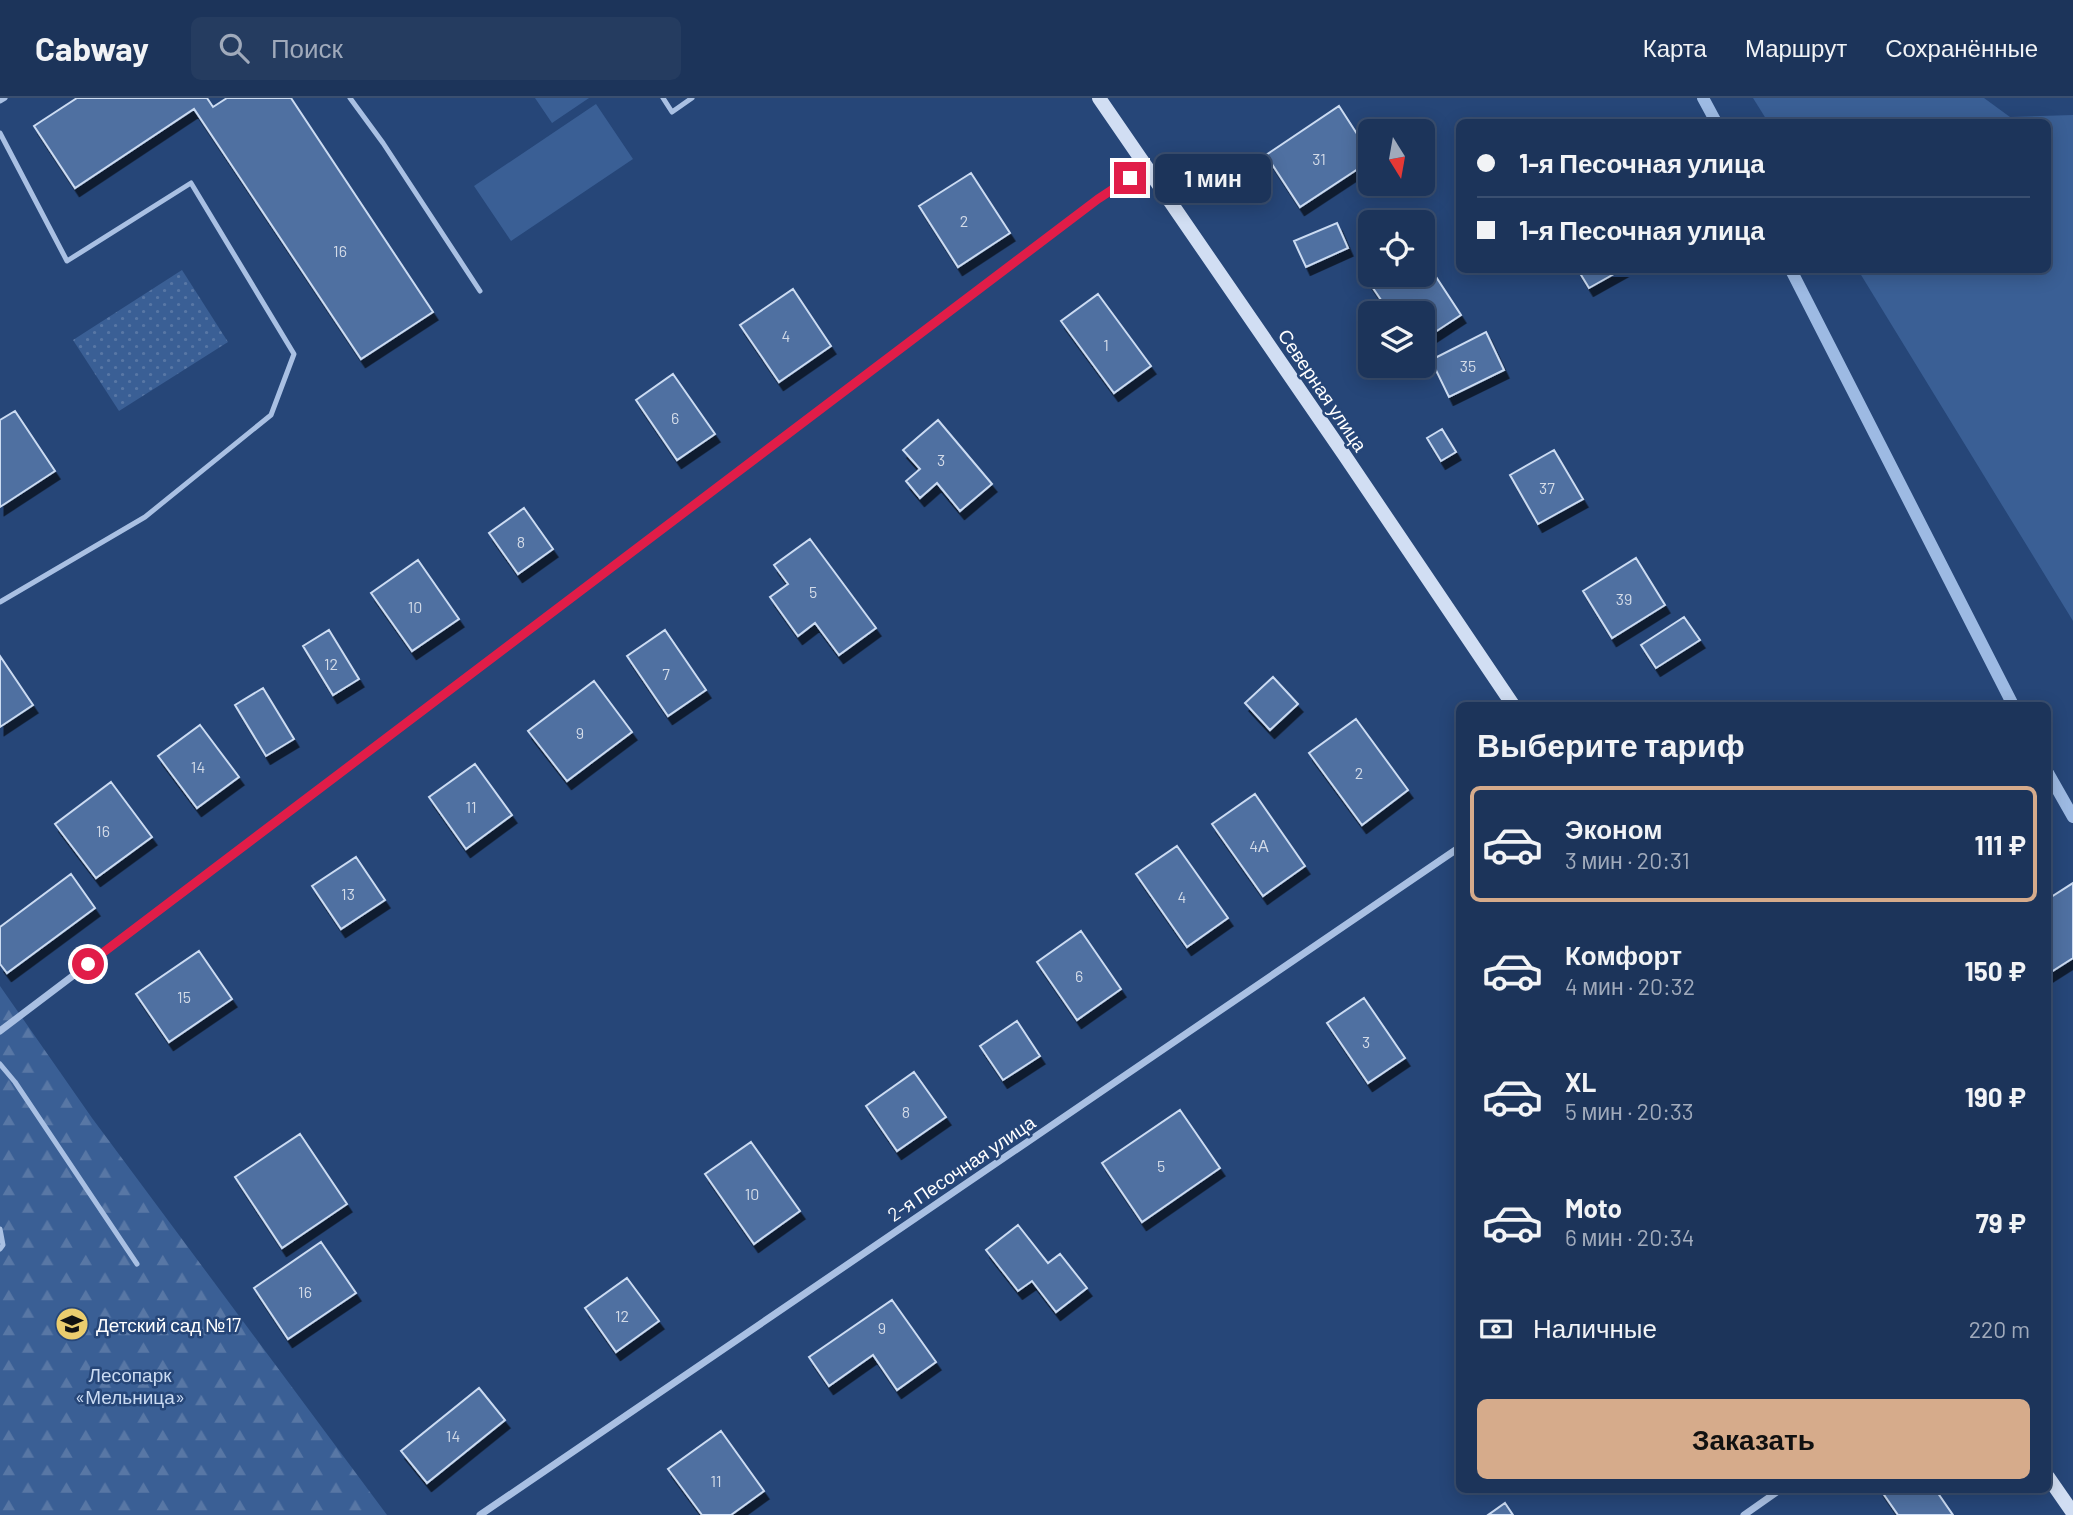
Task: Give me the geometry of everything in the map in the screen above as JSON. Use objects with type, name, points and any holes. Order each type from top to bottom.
[{"type":"main road","name":"Северная улица","points":[[1099,98],[1511,702]]},
{"type":"main road","points":[[2051,1481],[2073,1513]]},
{"type":"street","points":[[0,1031],[1098,199],[1147,167]]},
{"type":"street","name":"2-я Песочная улица","points":[[480,1515],[1456,850]]},
{"type":"street","points":[[1744,1515],[1775,1493]]},
{"type":"lane","points":[[0,101],[5,98]]},
{"type":"lane","points":[[350,98],[383,143],[480,291]]},
{"type":"lane","points":[[663,98],[672,112],[692,98]]},
{"type":"lane","points":[[0,133],[67,261],[191,183],[294,354],[271,415],[145,517],[0,602]]},
{"type":"lane","points":[[0,1064],[30,1104],[136,1264]]},
{"type":"lane","points":[[0,1228],[3,1245],[0,1249]]},
{"type":"green space","points":[[535,98],[589,98],[552,123]]},
{"type":"green space","points":[[1753,98],[1984,98],[2010,117],[2073,115],[2073,621],[1860,273],[2051,273],[2051,119],[1766,119]]},
{"type":"green space","points":[[596,104],[633,159],[511,241],[474,186]]},
{"type":"green space","points":[[182,270],[228,342],[119,411],[73,340]]},
{"type":"green space","name":"Лесопарк «Мельница»","points":[[0,986],[92,1118],[387,1515],[0,1515]]},
{"type":"building","points":[[77,98],[207,98],[213,107],[227,98],[291,98],[433,312],[361,359],[194,109],[75,188],[34,126]]},
{"type":"building","points":[[1339,106],[1358,135],[1358,169],[1300,207],[1266,155]]},
{"type":"building","points":[[971,173],[1010,233],[958,267],[919,206]]},
{"type":"building","points":[[1337,223],[1348,248],[1306,267],[1294,241]]},
{"type":"building","points":[[1580,273],[1616,273],[1589,288]]},
{"type":"building","points":[[1435,275],[1461,315],[1435,332],[1435,301],[1382,301],[1372,287],[1435,287]]},
{"type":"building","points":[[793,289],[831,346],[779,382],[740,325]]},
{"type":"building","points":[[1098,294],[1151,366],[1114,393],[1061,321]]},
{"type":"building","points":[[1486,332],[1504,370],[1449,397],[1435,368],[1435,358]]},
{"type":"building","points":[[673,374],[715,434],[677,460],[636,400]]},
{"type":"building","points":[[15,411],[55,471],[0,507],[0,420]]},
{"type":"building","points":[[938,420],[992,484],[960,511],[937,483],[920,498],[906,481],[920,469],[903,450]]},
{"type":"building","points":[[1442,429],[1456,452],[1441,461],[1427,438]]},
{"type":"building","points":[[1554,450],[1583,499],[1538,524],[1510,475]]},
{"type":"building","points":[[524,508],[553,549],[518,574],[489,533]]},
{"type":"building","points":[[810,539],[876,628],[839,655],[815,623],[798,636],[770,597],[788,584],[774,565]]},
{"type":"building","points":[[1636,558],[1665,605],[1612,638],[1583,591]]},
{"type":"building","points":[[418,560],[459,619],[412,651],[371,593]]},
{"type":"building","points":[[1684,617],[1700,640],[1656,668],[1641,645]]},
{"type":"building","points":[[329,630],[359,679],[333,695],[303,646]]},
{"type":"building","points":[[665,630],[706,690],[668,716],[627,656]]},
{"type":"building","points":[[0,656],[33,705],[0,727]]},
{"type":"building","points":[[1273,677],[1298,704],[1270,730],[1245,703]]},
{"type":"building","points":[[594,681],[632,732],[567,781],[528,731]]},
{"type":"building","points":[[263,688],[294,739],[266,756],[235,705]]},
{"type":"building","points":[[1356,719],[1408,790],[1362,825],[1309,753]]},
{"type":"building","points":[[200,725],[239,777],[197,808],[158,756]]},
{"type":"building","points":[[475,764],[512,815],[466,849],[429,797]]},
{"type":"building","points":[[111,782],[152,837],[96,878],[55,824]]},
{"type":"building","points":[[1255,794],[1305,866],[1263,896],[1212,824]]},
{"type":"building","points":[[1177,846],[1228,918],[1187,947],[1136,874]]},
{"type":"building","points":[[356,857],[385,900],[341,929],[312,886]]},
{"type":"building","points":[[71,874],[95,908],[7,973],[0,964],[0,927]]},
{"type":"building","points":[[2073,883],[2073,958],[2051,972],[2051,897]]},
{"type":"building","points":[[1081,931],[1121,989],[1077,1020],[1037,962]]},
{"type":"building","points":[[199,951],[232,999],[169,1042],[136,994]]},
{"type":"building","points":[[1364,998],[1405,1058],[1368,1083],[1327,1023]]},
{"type":"building","points":[[1017,1021],[1040,1056],[1003,1080],[980,1046]]},
{"type":"building","points":[[914,1072],[946,1117],[897,1151],[866,1106]]},
{"type":"building","points":[[1180,1110],[1220,1168],[1142,1222],[1102,1163]]},
{"type":"building","points":[[300,1134],[347,1204],[282,1248],[235,1177]]},
{"type":"building","points":[[751,1142],[800,1211],[754,1244],[705,1174]]},
{"type":"building","points":[[1018,1225],[1048,1263],[1060,1254],[1087,1288],[1056,1312],[1032,1281],[1018,1291],[986,1250]]},
{"type":"building","points":[[321,1242],[356,1293],[288,1339],[254,1288]]},
{"type":"building","points":[[627,1278],[659,1321],[616,1352],[585,1308]]},
{"type":"building","points":[[892,1300],[936,1362],[897,1390],[873,1355],[829,1386],[809,1357]]},
{"type":"building","points":[[479,1388],[505,1420],[427,1483],[401,1451]]},
{"type":"building","points":[[721,1431],[764,1491],[731,1515],[702,1515],[668,1469]]},
{"type":"building","points":[[1883,1493],[1938,1493],[1953,1515],[1898,1515]]},
{"type":"building","points":[[1505,1503],[1513,1515],[1488,1515]]},
{"type":"waterway","points":[[1703,98],[1714,119]]},
{"type":"waterway","points":[[1793,273],[2011,702]]},
{"type":"waterway","points":[[2051,778],[2073,817]]},
{"type":"place","name":"Детский сад №17","points":[[72,1324]]},
{"type":"route","points":[[88,964],[1098,199],[1130,178]]}]
